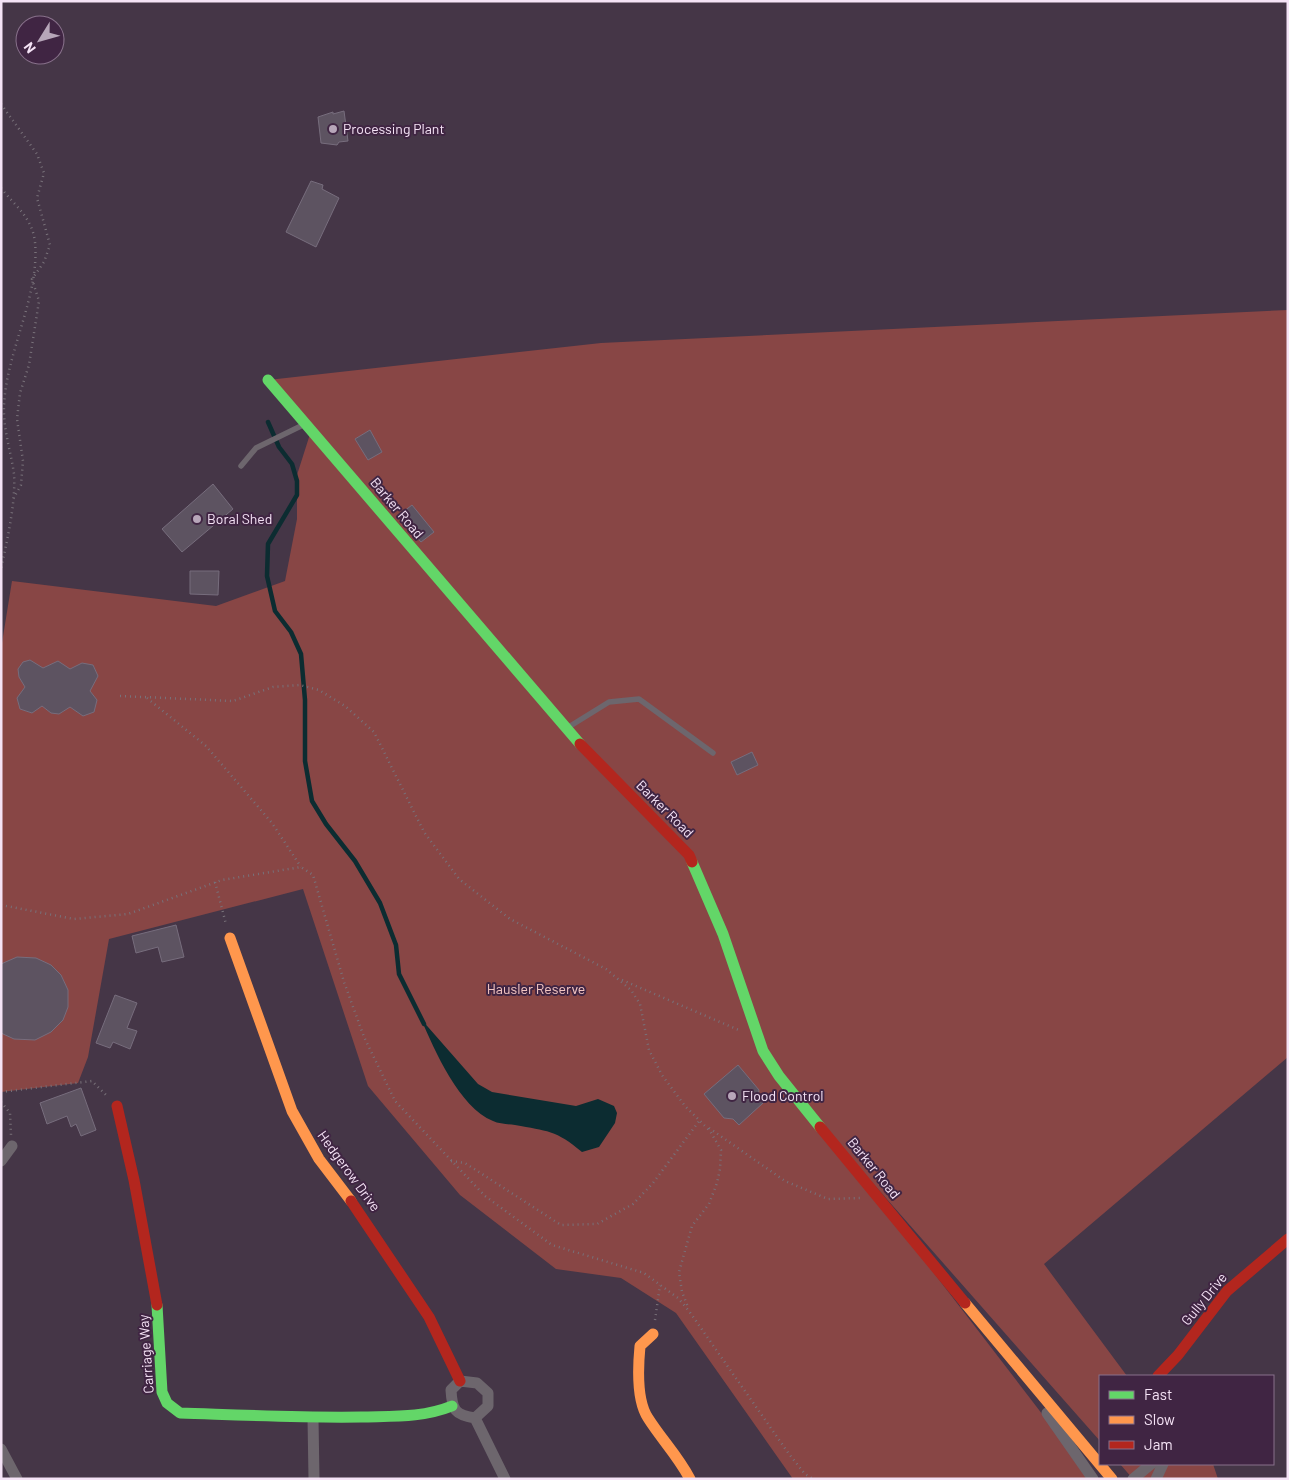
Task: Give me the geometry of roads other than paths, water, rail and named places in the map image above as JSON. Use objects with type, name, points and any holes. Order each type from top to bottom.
[{"type":"street","name":"Barker Road","points":[[268,380],[565,729],[689,855],[723,934],[763,1052],[874,1193],[1005,1353],[1099,1464]]},
{"type":"street","name":"Hedgerow Drive","points":[[230,938],[292,1111],[319,1159],[366,1220],[428,1317],[460,1381]]},
{"type":"street","name":"Carriage Way","points":[[117,1106],[127,1143],[153,1280],[160,1327],[161,1394],[170,1408],[180,1414],[313,1418],[431,1414],[452,1406]]},
{"type":"street","points":[[1,1160],[12,1146]]},
{"type":"street","name":"Gully Drive","points":[[1159,1375],[1170,1364],[1227,1291],[1288,1238]]},
{"type":"street","points":[[653,1334],[640,1346],[638,1363],[641,1394],[647,1417],[680,1459],[690,1479]]},
{"type":"street","name":"Barker Road","points":[[1005,1353],[1093,1479]]},
{"type":"street","name":"Gully Drive","points":[[1165,1375],[1170,1364]]},
{"type":"street","points":[[460,1381],[478,1383],[488,1393],[488,1406],[475,1418],[461,1416],[452,1406],[451,1390],[460,1381]]},
{"type":"street","points":[[313,1418],[314,1479]]},
{"type":"street","points":[[475,1418],[505,1479]]},
{"type":"street","points":[[1,1449],[17,1479]]},
{"type":"street","name":"Barker Road","points":[[1100,1465],[1112,1479]]},
{"type":"street","points":[[1133,1479],[1150,1465]]},
{"type":"street","points":[[1156,1479],[1163,1465]]},
{"type":"lane","points":[[241,466],[256,448],[305,424]]},
{"type":"lane","points":[[565,729],[609,702],[639,699],[713,753]]},
{"type":"waterway","points":[[268,422],[279,447],[292,464],[297,481],[297,495],[268,544],[267,576],[275,611],[291,632],[301,654],[305,700],[305,761],[312,801],[326,824],[355,861],[380,903],[396,945],[399,974],[424,1024]]},
{"type":"place","name":"Processing Plant","points":[[333,129]]},
{"type":"place","name":"Boral Shed","points":[[197,519]]},
{"type":"place","name":"Flood Control","points":[[732,1096]]},
{"type":"park label","name":"Hausler Reserve","points":[[536,989]]}]
